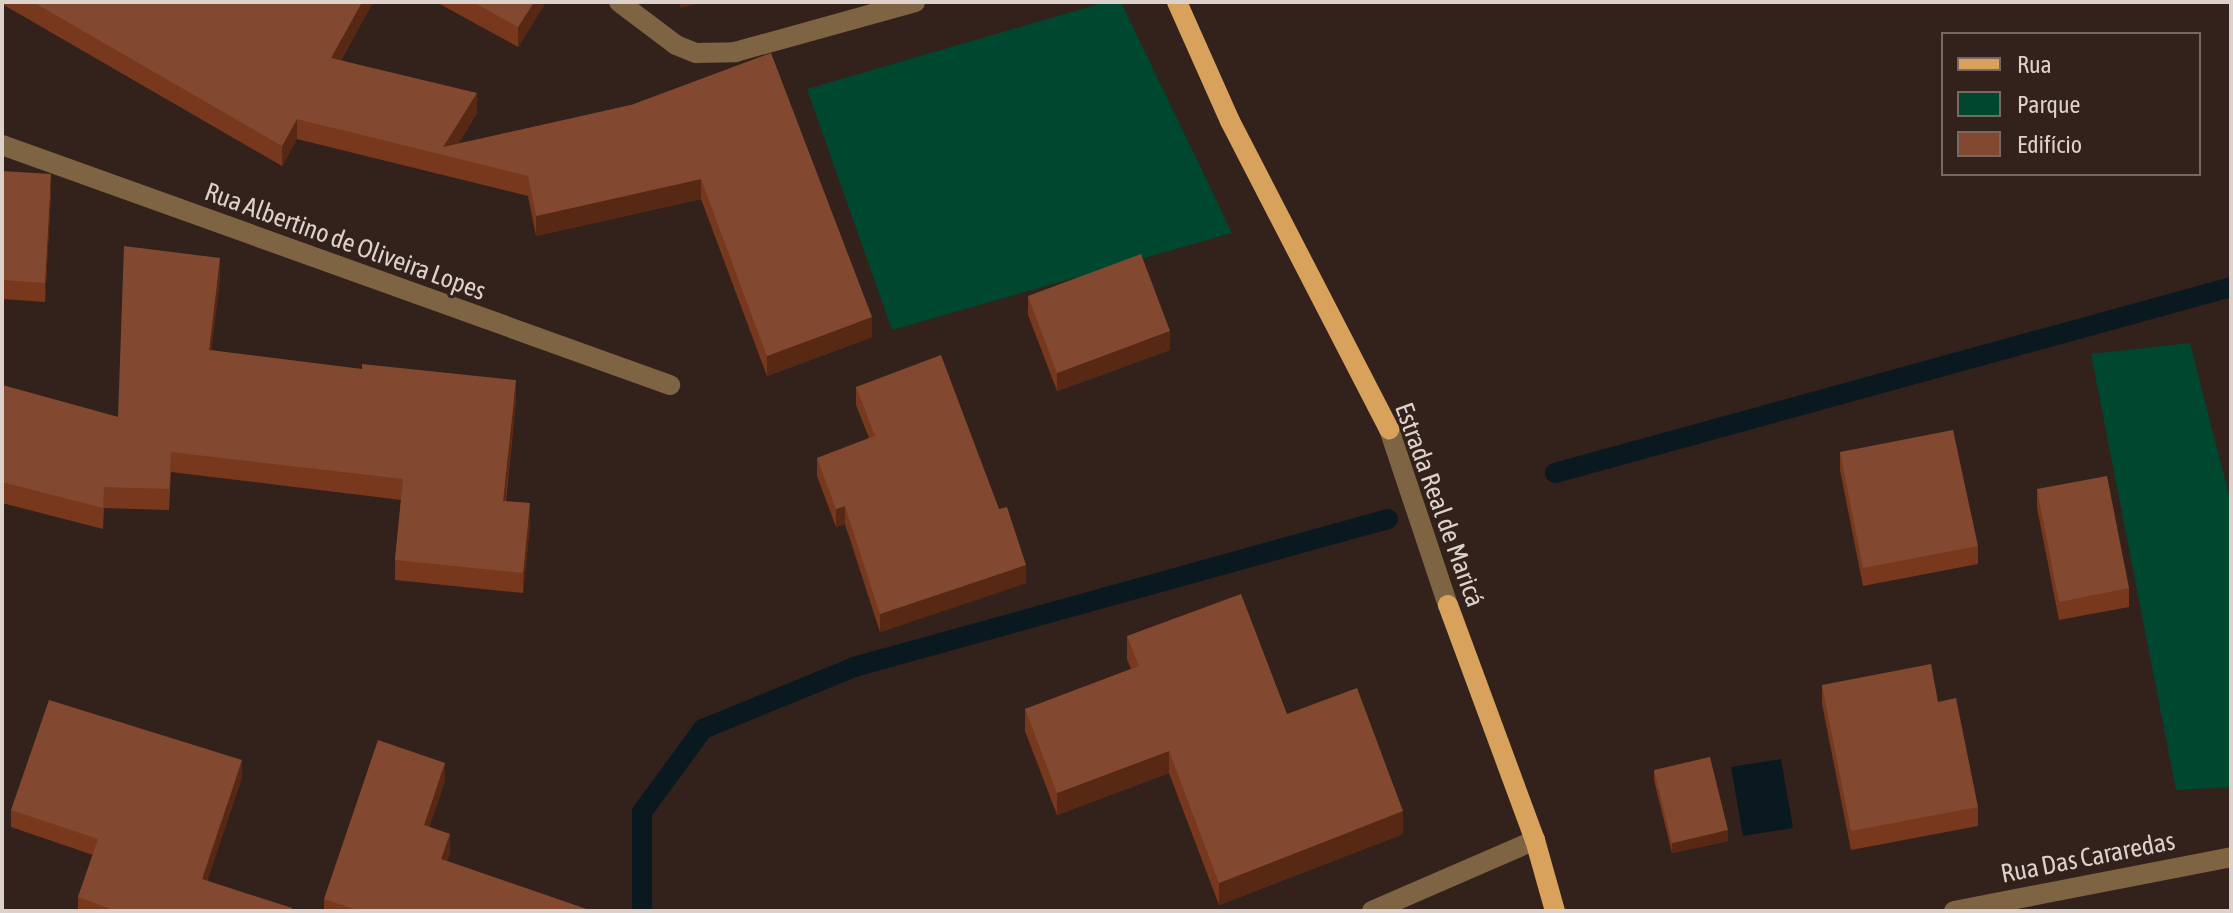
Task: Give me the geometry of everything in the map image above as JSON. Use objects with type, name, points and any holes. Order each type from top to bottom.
[{"type":"main road","name":"Estrada Real de Maricá","points":[[1177,2],[1230,121],[1389,429]]},
{"type":"main road","name":"Estrada Real de Maricá","points":[[1448,605],[1535,840],[1555,911]]},
{"type":"street","points":[[619,2],[676,45],[696,53],[735,52],[915,2]]},
{"type":"street","name":"Rua Albertino de Oliveira Lopes","points":[[2,145],[670,385]]},
{"type":"street","name":"Estrada Real de Maricá","points":[[1389,429],[1448,605]]},
{"type":"street","points":[[1372,911],[1535,840]]},
{"type":"street","name":"Rua Das Cararedas","points":[[1954,911],[2231,857]]},
{"type":"green space","points":[[1106,2],[1121,2],[1232,233],[892,330],[807,89]]},
{"type":"green space","points":[[2190,343],[2231,503],[2231,787],[2176,790],[2091,354]]},
{"type":"shaded area","points":[[1781,759],[1793,828],[1743,836],[1731,767]]},
{"type":"building","points":[[33,2],[362,2],[331,58],[477,93],[443,147],[631,105],[771,53],[872,317],[767,356],[701,179],[536,216],[528,176],[297,119],[282,146]]},
{"type":"building","points":[[473,2],[534,2],[518,27]]},
{"type":"building","points":[[2,171],[51,174],[45,283],[2,280]]},
{"type":"building","points":[[124,246],[220,258],[209,350],[362,369],[362,364],[516,380],[503,501],[530,503],[523,573],[395,560],[403,479],[171,452],[169,489],[104,487],[103,508],[2,482],[2,385],[118,417]]},
{"type":"building","points":[[1141,254],[1170,331],[1057,373],[1028,296]]},
{"type":"building","points":[[941,355],[999,509],[1007,507],[1026,565],[880,614],[845,506],[836,509],[817,458],[875,436],[856,387]]},
{"type":"building","points":[[1953,430],[1978,546],[1863,568],[1840,452]]},
{"type":"building","points":[[2107,476],[2129,588],[2059,602],[2037,489]]},
{"type":"building","points":[[1241,594],[1287,714],[1357,688],[1403,811],[1219,883],[1169,751],[1057,793],[1025,709],[1139,666],[1127,636]]},
{"type":"building","points":[[1931,664],[1938,702],[1956,698],[1978,807],[1851,831],[1822,685]]},
{"type":"building","points":[[49,700],[242,760],[202,879],[292,908],[291,911],[117,911],[78,897],[98,839],[11,810]]},
{"type":"building","points":[[378,740],[445,763],[424,825],[450,834],[441,859],[592,911],[360,911],[324,899]]},
{"type":"building","points":[[1710,757],[1728,830],[1672,843],[1654,770]]},
{"type":"waterway","points":[[1555,473],[2231,287]]},
{"type":"waterway","points":[[642,911],[642,812],[703,729],[854,667],[1388,519]]}]
